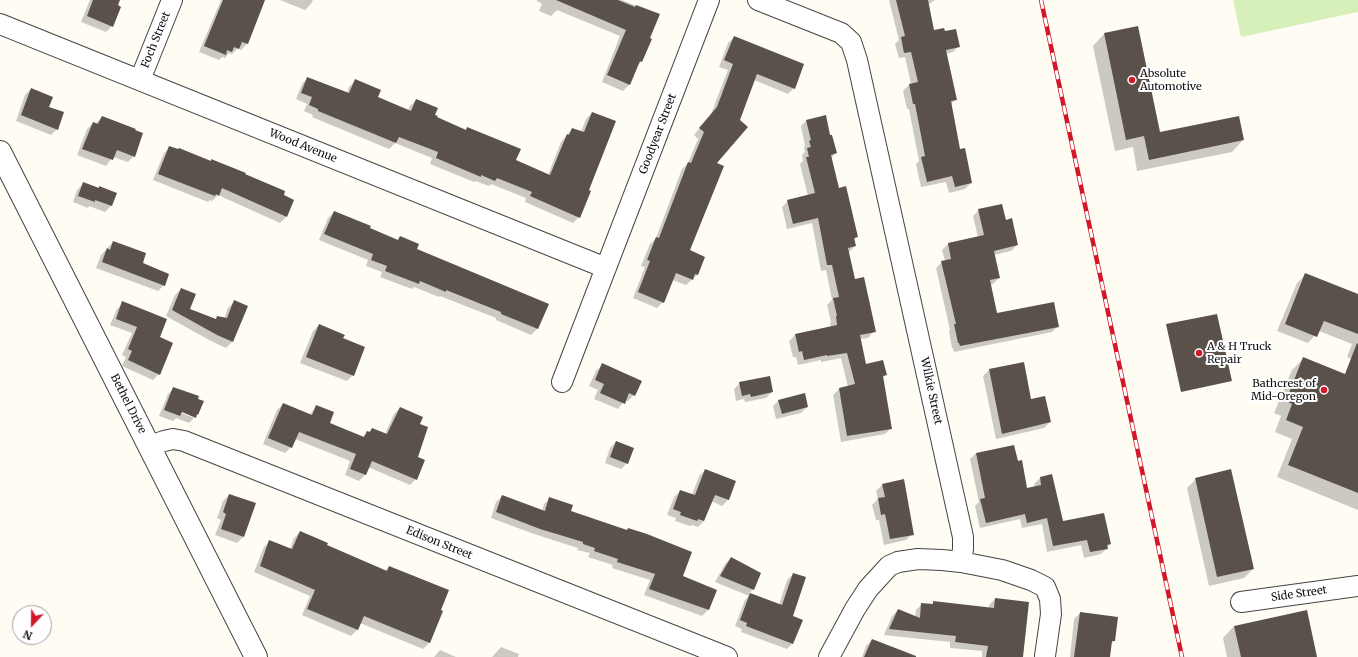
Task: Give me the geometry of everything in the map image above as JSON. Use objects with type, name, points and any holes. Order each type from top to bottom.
[{"type":"street","name":"Foch Street","points":[[140,80],[172,0]]},
{"type":"street","name":"Goodyear Street","points":[[562,382],[709,0]]},
{"type":"street","name":"Wilkie Street","points":[[758,0],[832,28],[841,33],[851,42],[857,60],[963,536],[961,562]]},
{"type":"street","name":"Wood Avenue","points":[[0,24],[606,268]]},
{"type":"street","name":"Bethel Drive","points":[[0,152],[256,657]]},
{"type":"street","name":"Edison Street","points":[[150,446],[164,440],[173,439],[184,441],[727,657]]},
{"type":"street","points":[[829,657],[855,608],[868,589],[889,566],[898,562],[918,559],[961,562],[1002,570],[1031,580],[1045,587],[1050,599],[1051,614],[1045,656]]},
{"type":"street","name":"Side Street","points":[[1241,602],[1358,586]]},
{"type":"green space","points":[[1233,0],[1358,0],[1358,12],[1241,37]]},
{"type":"building","points":[[93,0],[120,0],[118,5],[121,7],[113,27],[87,16]]},
{"type":"building","points":[[223,0],[265,0],[248,44],[242,42],[239,49],[234,47],[232,52],[227,50],[226,55],[204,46]]},
{"type":"building","points":[[556,0],[618,0],[635,7],[636,5],[660,14],[650,38],[652,39],[642,62],[640,61],[630,85],[607,75],[626,30]]},
{"type":"building","points":[[896,0],[928,0],[934,30],[944,28],[945,31],[956,29],[960,47],[946,50],[957,100],[951,101],[960,149],[965,148],[972,183],[955,187],[952,176],[927,182],[921,157],[925,156],[915,104],[913,104],[909,84],[918,82],[911,52],[904,53],[901,37],[905,36]]},
{"type":"building","points":[[1138,26],[1160,132],[1239,116],[1244,140],[1149,160],[1144,136],[1126,140],[1104,33]]},
{"type":"building","points":[[734,36],[804,64],[795,89],[757,74],[740,120],[748,127],[717,163],[724,166],[690,250],[705,257],[698,275],[695,274],[693,280],[676,273],[664,303],[638,292],[650,261],[647,260],[656,237],[659,238],[688,162],[691,163],[704,132],[699,128],[717,107],[733,64],[724,60]]},
{"type":"building","points":[[307,77],[349,93],[355,79],[381,90],[378,97],[411,111],[416,99],[438,108],[435,115],[438,116],[437,117],[466,130],[467,127],[521,149],[516,160],[550,175],[567,134],[569,135],[572,128],[584,132],[592,112],[616,121],[589,190],[591,191],[580,218],[530,196],[532,192],[497,178],[495,181],[481,175],[481,177],[436,158],[438,152],[399,137],[396,143],[318,111],[318,109],[309,105],[312,97],[301,93]]},
{"type":"building","points":[[31,88],[53,97],[49,107],[64,112],[58,130],[21,115]]},
{"type":"building","points":[[826,115],[830,135],[832,135],[837,153],[831,155],[839,188],[846,186],[858,237],[854,238],[856,246],[848,248],[855,279],[864,277],[876,332],[860,335],[866,364],[883,360],[887,375],[883,376],[892,429],[847,436],[839,388],[855,384],[847,353],[827,355],[804,360],[802,351],[799,352],[795,334],[837,325],[837,316],[833,298],[839,297],[832,265],[827,265],[818,218],[793,224],[787,200],[815,193],[806,157],[809,157],[807,148],[811,147],[809,141],[811,140],[806,120]]},
{"type":"building","points":[[102,116],[143,133],[135,157],[117,150],[113,160],[82,149],[93,122],[98,124]]},
{"type":"building","points":[[169,146],[179,148],[211,161],[211,159],[285,191],[284,195],[294,200],[287,217],[222,188],[219,196],[216,194],[215,196],[158,174]]},
{"type":"building","points":[[83,182],[117,193],[112,206],[78,196]]},
{"type":"building","points":[[1002,204],[1006,220],[1012,218],[1018,245],[994,251],[1000,278],[990,280],[997,313],[1054,302],[1059,327],[960,346],[958,343],[954,324],[956,324],[941,261],[951,259],[948,243],[984,235],[978,209]]},
{"type":"building","points":[[334,211],[371,226],[370,228],[398,240],[400,236],[419,244],[417,249],[549,304],[538,329],[501,314],[501,312],[446,290],[446,292],[420,281],[419,284],[385,271],[387,266],[371,260],[373,254],[324,234]]},
{"type":"building","points":[[113,241],[146,253],[143,263],[169,274],[165,286],[102,262],[107,248],[110,250]]},
{"type":"building","points":[[1305,273],[1358,294],[1358,334],[1324,321],[1317,337],[1285,324]]},
{"type":"building","points":[[181,288],[196,294],[190,309],[216,319],[217,316],[227,318],[234,300],[248,306],[233,342],[217,335],[172,310]]},
{"type":"building","points":[[122,301],[167,319],[160,337],[173,343],[160,375],[128,360],[132,351],[128,349],[137,327],[116,319]]},
{"type":"building","name":"A & H Truck Repair","points":[[1217,314],[1232,381],[1181,392],[1166,324]]},
{"type":"building","points":[[319,324],[345,335],[343,338],[365,347],[354,376],[306,357]]},
{"type":"building","points":[[1357,343],[1358,493],[1288,465],[1303,427],[1286,420],[1292,404],[1286,401],[1303,357],[1345,374]]},
{"type":"building","points":[[1024,362],[1031,399],[1045,396],[1051,422],[1002,434],[989,369]]},
{"type":"building","points":[[602,363],[642,381],[635,396],[629,393],[625,404],[600,393],[604,384],[595,380]]},
{"type":"building","points":[[770,376],[773,392],[751,397],[750,394],[742,396],[739,382]]},
{"type":"building","points":[[173,387],[199,396],[198,399],[204,401],[196,418],[182,412],[180,416],[164,410]]},
{"type":"building","points":[[805,393],[808,407],[782,414],[778,400]]},
{"type":"building","points":[[283,403],[312,415],[316,405],[334,412],[330,423],[364,437],[367,431],[370,432],[372,428],[387,434],[400,407],[423,417],[420,424],[428,427],[418,457],[425,460],[417,480],[372,461],[366,475],[350,469],[356,454],[299,432],[292,448],[268,438]]},
{"type":"building","points":[[616,441],[634,448],[628,464],[610,457]]},
{"type":"building","points":[[1014,445],[1018,461],[1022,460],[1027,488],[1041,485],[1040,477],[1052,474],[1063,521],[1104,513],[1111,544],[1107,545],[1108,549],[1090,552],[1087,540],[1053,546],[1047,518],[1027,523],[1025,514],[986,523],[980,499],[985,498],[976,453]]},
{"type":"building","points":[[705,469],[736,481],[729,500],[715,495],[704,521],[698,519],[697,521],[680,515],[681,512],[673,509],[680,490],[695,495]]},
{"type":"building","points":[[1231,469],[1254,569],[1217,577],[1195,478]]},
{"type":"building","points":[[904,479],[914,535],[890,539],[885,514],[881,515],[878,498],[885,497],[882,484]]},
{"type":"building","points":[[229,494],[256,503],[244,537],[221,529],[226,514],[223,512]]},
{"type":"building","points":[[502,495],[545,511],[549,497],[573,505],[571,511],[627,530],[628,528],[647,534],[692,552],[683,576],[717,590],[709,610],[649,589],[655,574],[617,562],[618,559],[594,551],[595,548],[583,544],[583,542],[540,529],[496,512]]},
{"type":"building","points":[[300,531],[328,543],[327,545],[387,571],[389,566],[449,590],[441,610],[443,611],[430,643],[364,616],[358,630],[307,609],[315,590],[260,566],[269,540],[292,549]]},
{"type":"building","points":[[731,557],[761,573],[754,590],[720,576]]},
{"type":"building","points":[[793,573],[806,577],[793,616],[803,620],[793,644],[746,626],[747,623],[740,620],[750,593],[782,605]]},
{"type":"building","points":[[995,598],[1029,602],[1023,657],[986,657],[988,646],[955,642],[956,636],[889,629],[898,609],[920,618],[921,603],[933,604],[933,601],[994,608]]},
{"type":"building","points":[[1307,610],[1317,657],[1241,657],[1234,626]]},
{"type":"building","points":[[1080,612],[1118,617],[1115,641],[1112,641],[1110,657],[1074,657]]},
{"type":"building","points":[[872,639],[916,656],[916,657],[864,657]]},
{"type":"railway","points":[[1041,0],[1182,657]]},
{"type":"place","name":"Absolute Automotive","points":[[1132,80]]},
{"type":"place","name":"A & H Truck Repair","points":[[1199,353]]},
{"type":"place","name":"Bathcrest of Mid-Oregon","points":[[1324,390]]}]
